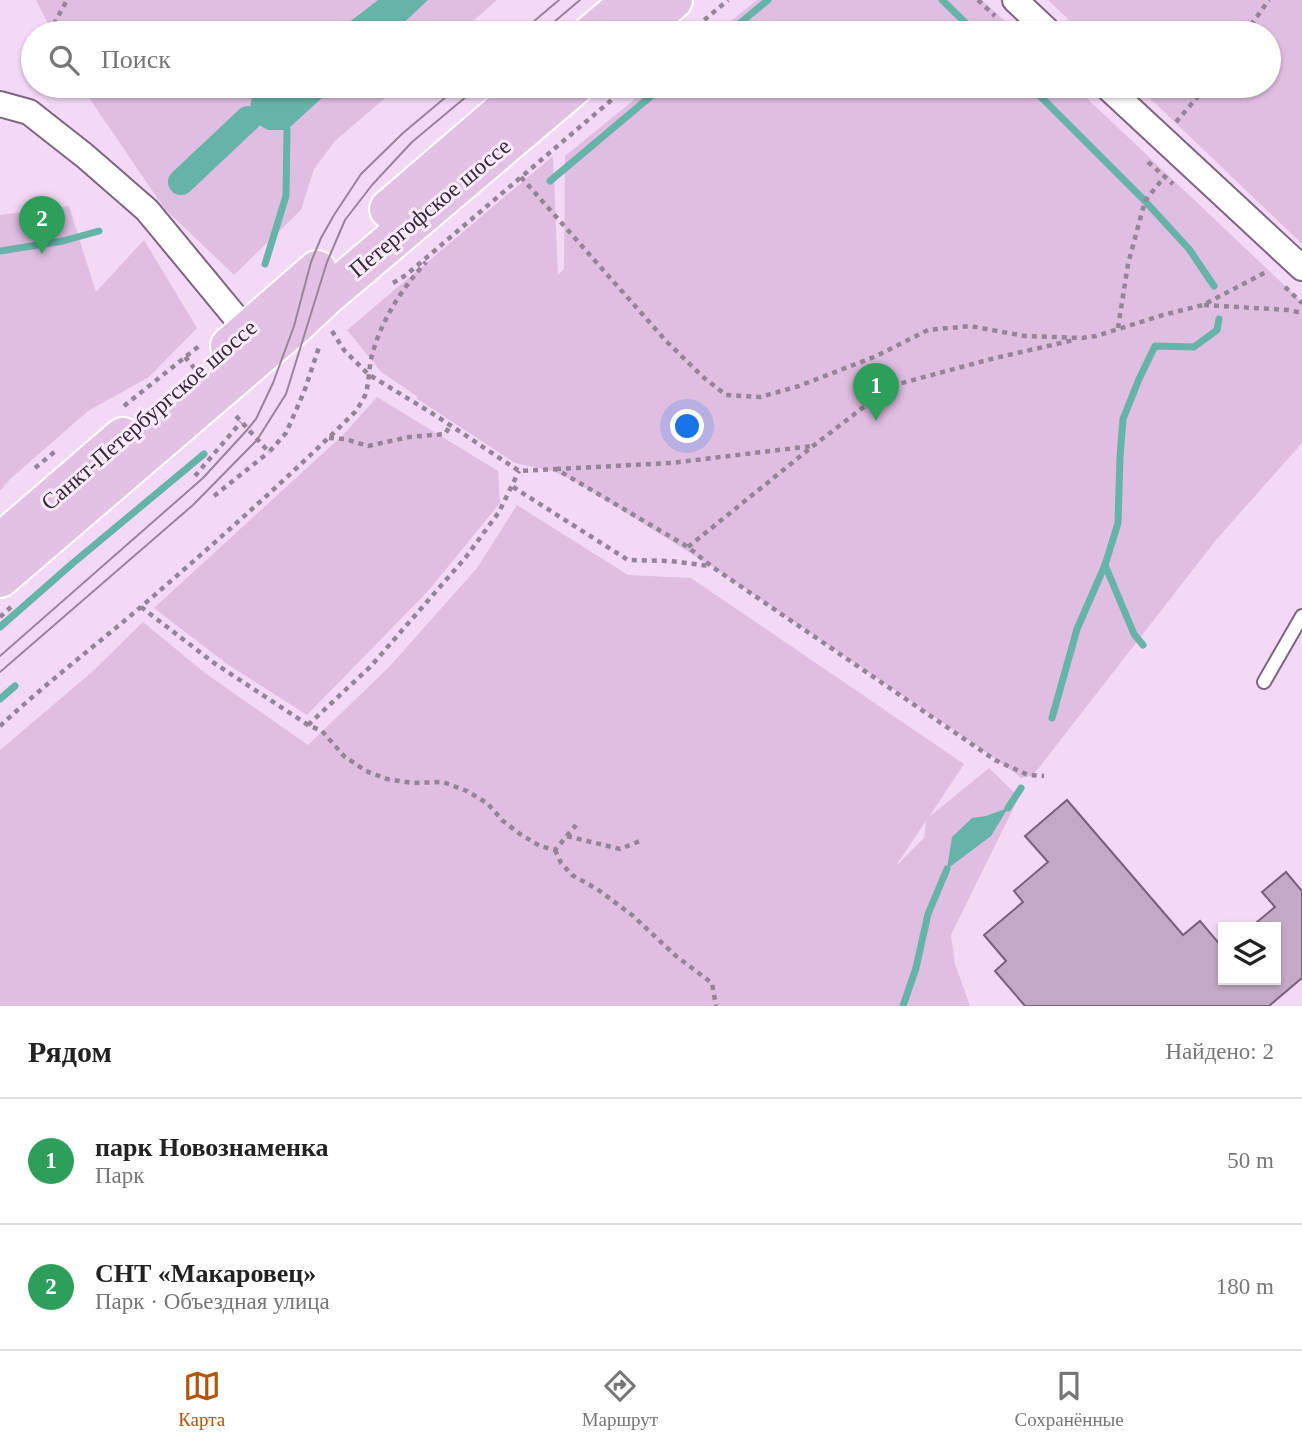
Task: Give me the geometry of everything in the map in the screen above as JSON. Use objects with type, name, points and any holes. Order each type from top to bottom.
[{"type":"main road","points":[[607,21],[632,0]]},
{"type":"main road","points":[[649,21],[674,0]]},
{"type":"main road","name":"Петергофское шоссе","points":[[298,287],[518,98]]},
{"type":"main road","name":"Петергофское шоссе","points":[[304,339],[325,297],[559,98]]},
{"type":"main road","name":"Санкт-Петербургское шоссе","points":[[0,543],[298,287]]},
{"type":"main road","name":"Санкт-Петербургское шоссе","points":[[0,578],[304,339]]},
{"type":"street","points":[[1014,0],[1037,21]]},
{"type":"street","points":[[1119,98],[1302,268]]},
{"type":"street","points":[[0,104],[29,112],[147,210],[247,331]]},
{"type":"lane","points":[[1264,682],[1302,616]]},
{"type":"path","points":[[56,21],[67,0]]},
{"type":"path","points":[[704,21],[729,0]]},
{"type":"path","points":[[1254,21],[1269,0]]},
{"type":"path","points":[[514,183],[614,98]]},
{"type":"path","points":[[1162,138],[1197,98]]},
{"type":"path","points":[[521,177],[666,341],[726,395],[760,397],[799,386],[874,357],[928,330],[970,326],[1025,336],[1082,338]]},
{"type":"path","points":[[1118,328],[1128,264],[1148,196]]},
{"type":"path","points":[[0,726],[244,517],[355,412],[365,394],[372,355],[382,325],[394,302],[436,250]]},
{"type":"path","points":[[688,547],[891,386],[991,359],[1096,336],[1203,305],[1268,271]]},
{"type":"path","points":[[1203,305],[1302,313]]},
{"type":"path","points":[[214,496],[269,452],[286,433],[304,392],[304,339]]},
{"type":"path","points":[[344,350],[368,374],[519,471],[671,463],[813,446]]},
{"type":"path","points":[[195,477],[243,424],[269,452]]},
{"type":"path","points":[[328,438],[345,439],[368,446],[445,434],[450,425]]},
{"type":"path","points":[[556,469],[688,547],[711,566],[995,760],[1028,775],[1044,776]]},
{"type":"path","points":[[308,725],[371,666],[466,557],[499,512],[519,471]]},
{"type":"path","points":[[513,487],[628,560],[711,566]]},
{"type":"path","points":[[141,607],[214,663],[308,725],[322,731],[344,756],[366,771],[387,779],[413,783],[443,782],[467,791],[487,803],[503,821],[520,834],[540,846],[555,850]]},
{"type":"path","points":[[555,850],[576,825]]},
{"type":"path","points":[[567,836],[620,849],[640,841]]},
{"type":"path","points":[[555,850],[561,863],[572,875],[597,889],[632,915],[676,956],[712,983],[716,1006]]},
{"type":"shaded area","points":[[36,0],[378,0],[351,21],[47,21]]},
{"type":"shaded area","points":[[378,0],[428,0],[406,21],[351,21]]},
{"type":"shaded area","points":[[428,0],[497,0],[473,21],[406,21]]},
{"type":"shaded area","points":[[757,0],[982,0],[1005,21],[731,21]]},
{"type":"shaded area","points":[[1048,0],[1302,0],[1302,244],[1150,98],[1281,98],[1281,21],[1070,21]]},
{"type":"shaded area","points":[[89,98],[252,98],[249,119],[287,130],[322,98],[385,98],[335,141],[314,169],[301,210],[234,275],[164,208]]},
{"type":"shaded area","points":[[252,98],[322,98],[287,130],[268,130],[248,119]]},
{"type":"shaded area","points":[[636,98],[1087,98],[1302,302],[1302,443],[1216,540],[1038,769],[1031,776],[1021,778],[711,566],[573,480],[552,471],[515,463],[416,398],[418,397],[381,372],[347,330],[553,156],[558,275],[564,269],[565,156]]},
{"type":"shaded area","points":[[69,206],[96,292],[144,240],[197,328],[149,377],[88,411],[10,479],[0,491],[0,215]]},
{"type":"shaded area","points":[[377,397],[498,471],[500,503],[429,590],[307,715],[227,664],[154,608],[344,434]]},
{"type":"shaded area","points":[[517,505],[628,575],[691,578],[964,764],[929,817],[989,768],[1019,797],[951,935],[955,964],[970,1006],[0,1006],[0,750],[92,672],[143,622],[205,673],[308,745],[389,667],[477,568]],"holes":[[[926,821],[924,838],[897,865]]]},
{"type":"shaded area","points":[[1008,808],[991,836],[947,869],[952,837],[972,818]]},
{"type":"building","points":[[1067,800],[1183,935],[1200,921],[1218,942],[1218,985],[1281,985],[1281,922],[1257,922],[1275,907],[1262,892],[1286,872],[1302,891],[1302,978],[1269,1006],[1025,1006],[995,971],[1006,961],[984,935],[1023,902],[1014,891],[1048,862],[1025,836]]},
{"type":"waterway","points":[[743,21],[768,0]]},
{"type":"waterway","points":[[942,0],[964,21]]},
{"type":"waterway","points":[[550,181],[649,98]]},
{"type":"waterway","points":[[1042,98],[1189,249],[1214,286]]},
{"type":"waterway","points":[[181,182],[248,119]]},
{"type":"waterway","points":[[265,264],[286,196],[287,130]]},
{"type":"waterway","points":[[0,251],[63,241],[99,231]]},
{"type":"waterway","points":[[1143,645],[1134,634],[1105,565],[1118,523],[1123,419],[1155,346],[1194,347],[1217,330],[1219,319]]},
{"type":"waterway","points":[[0,627],[204,454]]},
{"type":"waterway","points":[[1052,718],[1077,629],[1105,565]]},
{"type":"waterway","points":[[0,699],[15,686]]},
{"type":"waterway","points":[[1008,808],[1021,788]]},
{"type":"waterway","points":[[903,1006],[916,968],[928,914],[947,869]]},
{"type":"tram line","points":[[534,21],[559,0]]},
{"type":"tram line","points":[[555,21],[580,0]]},
{"type":"tram line","points":[[0,656],[203,478],[256,419],[273,383],[294,326],[311,262],[334,215],[361,174],[403,133],[445,98]]},
{"type":"tram line","points":[[0,672],[193,505],[257,440],[286,394],[327,262],[345,220],[372,185],[412,142],[465,98]]},
{"type":"place","name":"СНТ «Макаровец»","points":[[42,254]]},
{"type":"place","name":"парк Новознаменка","points":[[876,421]]}]
